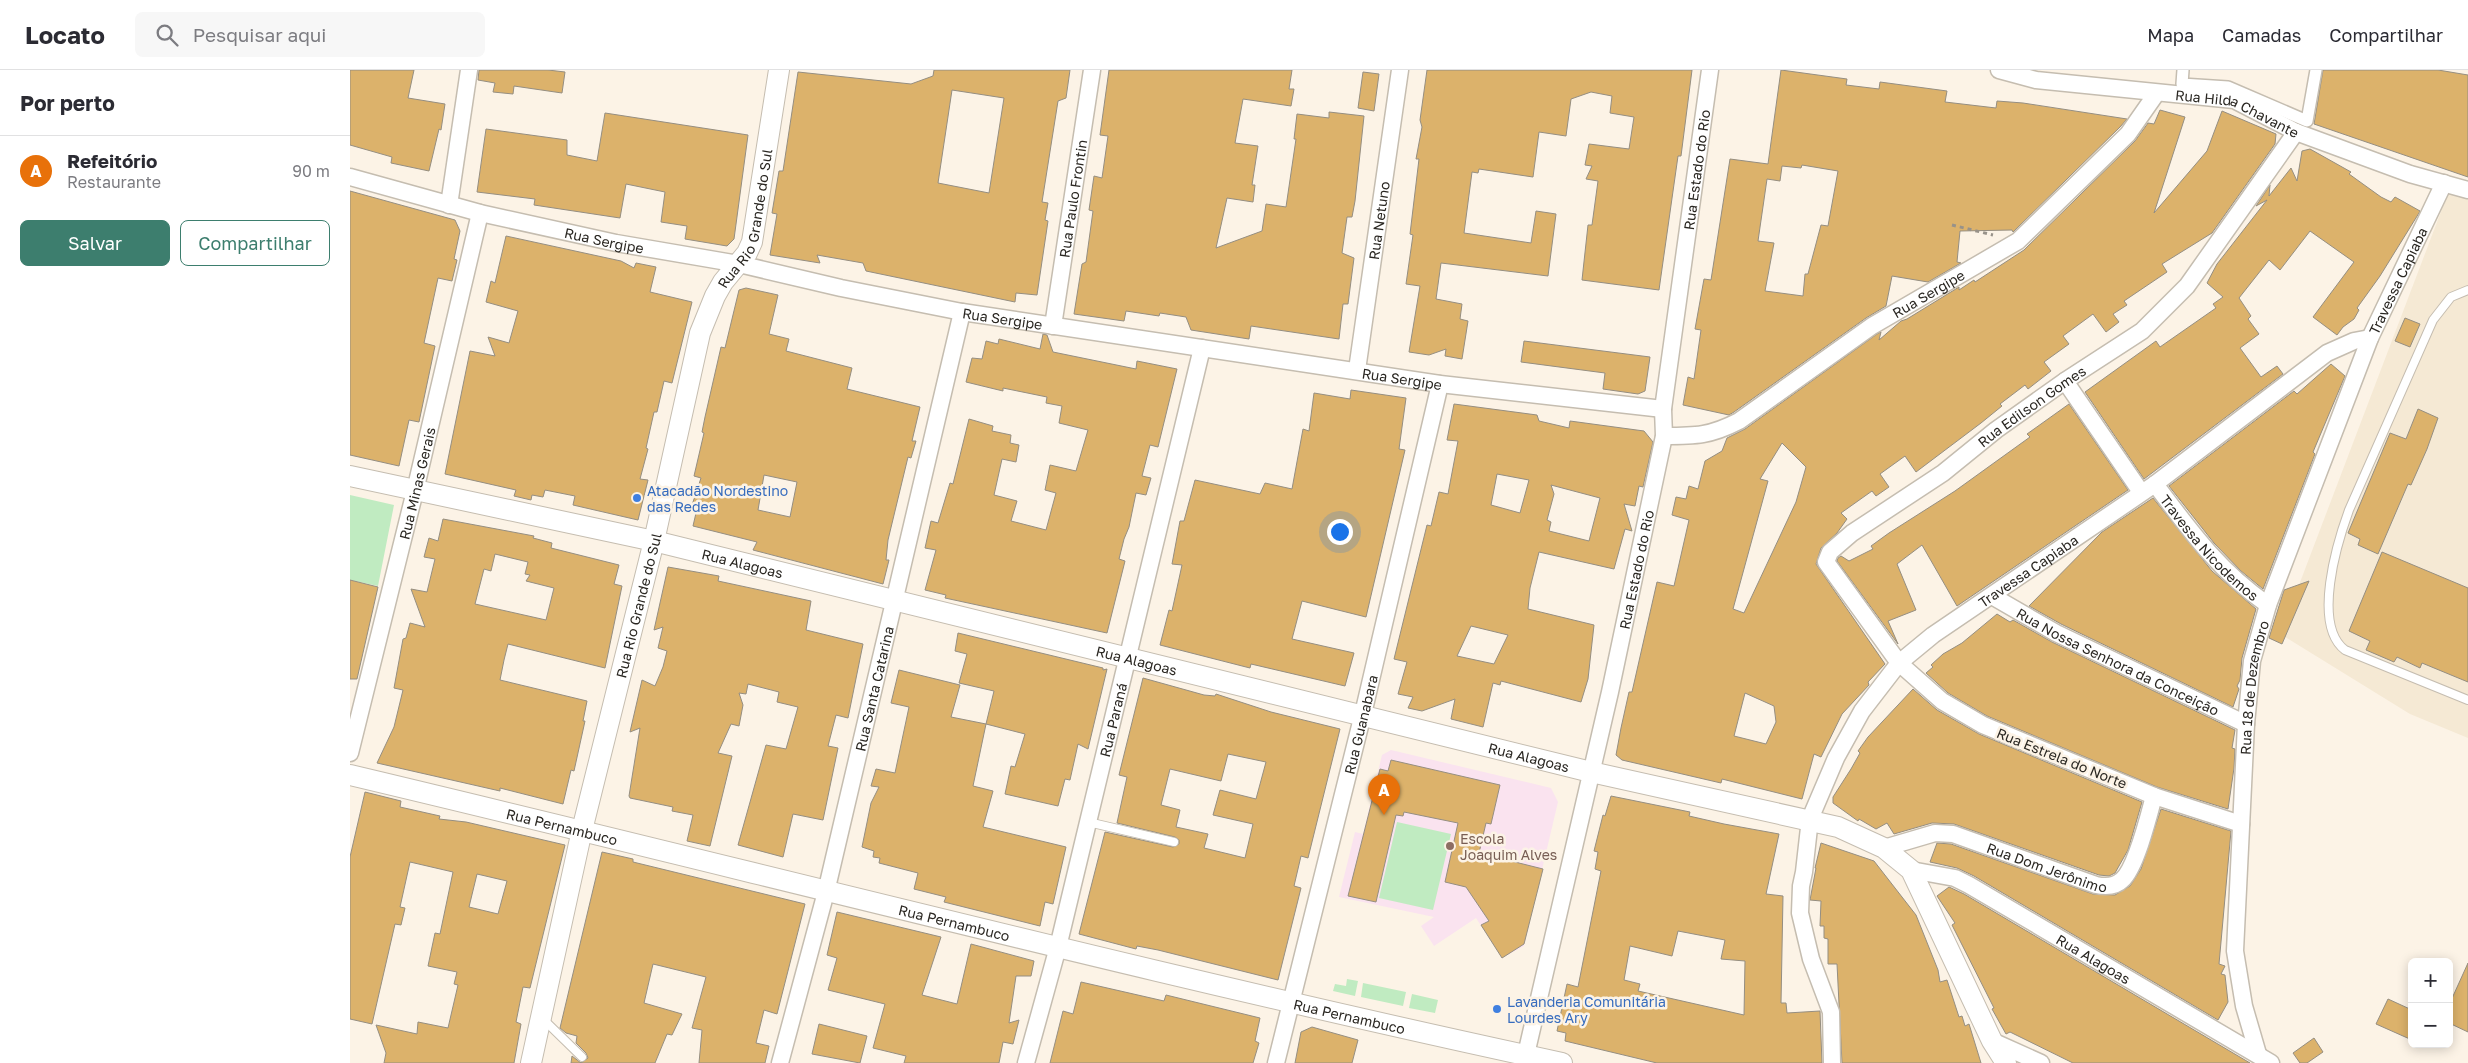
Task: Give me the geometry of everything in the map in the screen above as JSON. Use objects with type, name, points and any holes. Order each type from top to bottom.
[{"type":"street","points":[[449,205],[469,70]]},
{"type":"street","name":"Rua Rio Grande do Sul","points":[[531,1063],[582,830],[654,541],[700,333],[715,296],[723,282],[739,264],[752,242],[779,70]]},
{"type":"street","name":"Rua Paulo Frontin","points":[[1053,326],[1092,70]]},
{"type":"street","name":"Rua Netuno","points":[[1357,370],[1400,70]]},
{"type":"street","name":"Rua Estado do Rio","points":[[1525,1059],[1610,692],[1664,436],[1663,409],[1710,70]]},
{"type":"street","name":"Rua Hilda Chavante","points":[[1998,70],[2036,80],[2156,94],[2234,100],[2296,132],[2393,168],[2468,190]]},
{"type":"street","points":[[2183,70],[2182,84],[2228,88],[2307,121],[2316,70]]},
{"type":"street","name":"Rua Sergipe","points":[[1664,436],[1703,436],[1739,421],[1872,326],[2018,241],[2128,134],[2156,94]]},
{"type":"street","name":"Rua Edilson Gomes","points":[[1899,663],[1827,565],[1827,557],[1852,533],[1943,473],[1996,430],[2065,381],[2142,331],[2187,286],[2296,132]]},
{"type":"street","name":"Rua Sergipe","points":[[350,177],[480,213],[616,243],[739,264],[841,288],[962,312],[1440,384],[1663,409]]},
{"type":"street","name":"Travessa Capiaba","points":[[1832,1063],[1831,1012],[1811,959],[1800,913],[1801,886],[1810,819],[1849,733],[1862,711],[1899,663],[1934,635],[2148,488],[2328,353],[2354,340],[2370,338],[2444,183]]},
{"type":"street","name":"Rua Minas Gerais","points":[[350,752],[415,491],[480,213]]},
{"type":"street","name":"Rua Santa Catarina","points":[[780,1063],[826,892],[962,312]]},
{"type":"street","name":"Rua 18 de Dezembro","points":[[2264,1058],[2244,1006],[2235,951],[2246,724],[2252,661],[2268,605],[2370,338]]},
{"type":"street","name":"Rua Paraná","points":[[1026,1063],[1058,947],[1202,348]]},
{"type":"street","name":"Travessa Nicodemos","points":[[2065,381],[2148,488],[2190,531],[2225,571],[2268,605]]},
{"type":"street","name":"Rua Guanabara","points":[[1276,1063],[1363,714],[1440,384]]},
{"type":"street","name":"Rua Alagoas","points":[[350,476],[654,541],[1363,714],[1591,772],[1810,819],[1860,835],[1884,848],[1911,870],[1992,1041],[2006,1063]]},
{"type":"street","name":"Rua Nossa Senhora da Conceição","points":[[1992,596],[2056,632],[2246,724]]},
{"type":"street","name":"Rua Estrela do Norte","points":[[1899,663],[1942,701],[1982,725],[2154,796],[2241,824]]},
{"type":"street","name":"Rua Pernambuco","points":[[350,775],[582,830],[826,892],[1525,1059],[1562,1063]]},
{"type":"street","name":"Rua Dom Jerônimo","points":[[1884,848],[1936,833],[1952,834],[2096,885],[2109,887],[2118,884],[2128,873],[2154,796]]},
{"type":"street","name":"Rua Alagoas","points":[[1911,870],[1955,878],[1969,885],[2162,1000],[2264,1058]]},
{"type":"street","points":[[1992,1041],[2041,1063]]},
{"type":"lane","points":[[2468,290],[2450,297],[2433,320],[2349,510],[2341,532],[2332,571],[2329,623],[2335,639],[2344,650],[2468,700]]},
{"type":"lane","points":[[1088,822],[1174,842]]},
{"type":"lane","points":[[541,1018],[574,1047],[582,1058]]},
{"type":"path","points":[[1952,225],[2018,241]]},
{"type":"shaded area","points":[[2450,188],[2468,196],[2468,738],[2410,714],[2285,637],[2272,640],[2299,585]]},
{"type":"shaded area","name":"Escola Joaquim Alves","points":[[1391,750],[1551,788],[1558,802],[1524,946],[1502,958],[1476,918],[1434,946],[1421,926],[1434,917],[1339,897],[1355,832],[1363,834],[1382,755]]},
{"type":"green space","points":[[350,495],[394,505],[378,586],[350,580]]},
{"type":"green space","points":[[1397,822],[1451,834],[1433,910],[1379,898]]},
{"type":"green space","points":[[1347,979],[1358,981],[1355,996],[1333,991],[1335,984],[1346,986]]},
{"type":"green space","points":[[1363,983],[1406,992],[1403,1006],[1361,997]]},
{"type":"green space","points":[[1412,994],[1438,1000],[1435,1013],[1409,1008]]},
{"type":"building","points":[[350,70],[414,70],[408,98],[445,104],[441,130],[439,129],[429,171],[391,163],[392,157],[350,145]]},
{"type":"building","points":[[479,70],[548,70],[565,72],[562,93],[514,86],[513,94],[493,92],[495,83],[478,80]]},
{"type":"building","points":[[934,70],[1070,70],[1066,98],[1058,101],[1042,202],[1048,203],[1045,220],[1048,221],[1037,295],[1016,293],[1015,302],[866,271],[863,263],[817,255],[820,263],[770,255],[777,214],[772,213],[779,171],[783,171],[798,72],[911,84],[933,76]],"holes":[[[952,90],[1004,98],[989,193],[938,183]]]},
{"type":"building","points":[[1109,70],[1292,70],[1289,89],[1294,89],[1291,106],[1243,99],[1235,143],[1258,146],[1252,185],[1255,185],[1253,202],[1227,198],[1216,248],[1262,231],[1266,204],[1286,207],[1296,139],[1294,139],[1297,114],[1329,118],[1329,112],[1364,116],[1355,201],[1352,217],[1347,217],[1342,253],[1354,258],[1348,304],[1343,304],[1339,339],[1251,326],[1249,339],[1191,330],[1186,317],[1160,313],[1159,316],[1126,311],[1124,321],[1074,314],[1082,264],[1086,262],[1093,211],[1089,210],[1094,176],[1102,178],[1108,136],[1100,135]]},
{"type":"building","points":[[1427,70],[1692,70],[1681,156],[1678,156],[1659,290],[1582,280],[1588,225],[1592,225],[1598,181],[1586,179],[1592,166],[1585,165],[1589,144],[1629,149],[1634,117],[1610,113],[1612,96],[1591,92],[1571,99],[1566,136],[1539,132],[1533,177],[1479,169],[1478,173],[1472,172],[1464,233],[1531,243],[1536,211],[1556,214],[1548,276],[1441,263],[1436,299],[1462,304],[1460,319],[1468,321],[1462,359],[1445,356],[1446,349],[1429,355],[1409,352],[1420,286],[1406,284],[1413,235],[1410,234],[1419,159],[1416,159],[1422,127],[1420,120]]},
{"type":"building","points":[[1781,70],[1847,79],[1846,85],[1879,89],[1880,82],[1947,91],[1945,102],[1996,108],[1997,101],[2023,103],[2127,119],[2013,232],[2012,230],[1960,231],[1957,262],[1961,263],[1928,282],[1892,276],[1886,306],[1866,318],[1734,412],[1729,415],[1683,405],[1688,377],[1694,379],[1701,330],[1695,329],[1704,279],[1711,280],[1730,159],[1768,164]],"holes":[[[1802,165],[1838,171],[1828,226],[1821,225],[1808,274],[1805,274],[1803,296],[1765,291],[1774,243],[1758,241],[1767,179],[1780,181],[1782,166],[1801,168]]]},
{"type":"building","points":[[2323,70],[2438,70],[2468,75],[2468,177],[2314,124]]},
{"type":"building","points":[[1363,72],[1379,74],[1374,111],[1358,108]]},
{"type":"building","points":[[2160,110],[2185,117],[2154,213],[2207,151],[2222,111],[2276,134],[2275,144],[2212,233],[2162,264],[2167,272],[2124,301],[2127,305],[2113,314],[2119,322],[2106,332],[2093,314],[2063,336],[2069,344],[2044,362],[2051,371],[2028,389],[2025,385],[2000,404],[2002,406],[1981,423],[1916,472],[1905,456],[1880,474],[1889,487],[1876,496],[1872,491],[1841,513],[1847,519],[1837,533],[1821,548],[1816,564],[1885,664],[1868,682],[1869,685],[1842,714],[1821,757],[1814,754],[1802,799],[1722,779],[1721,783],[1622,760],[1616,755],[1629,692],[1632,692],[1657,582],[1674,586],[1689,520],[1672,515],[1676,497],[1686,499],[1689,486],[1698,489],[1705,461],[1722,451],[1727,438],[1745,429],[1877,334],[1881,332],[1879,340],[1901,321],[1959,287],[1959,290],[1974,280],[1975,282],[2024,250],[2135,141],[2148,123],[2154,124]],"holes":[[[1782,443],[1806,467],[1796,502],[1744,613],[1733,609],[1768,481],[1760,479]],[[1745,693],[1774,706],[1776,722],[1766,744],[1734,736]]]},
{"type":"building","points":[[605,113],[748,135],[734,239],[727,246],[685,239],[687,226],[661,222],[665,192],[626,184],[620,218],[534,205],[535,199],[477,192],[486,129],[567,140],[567,155],[597,161]]},
{"type":"building","points":[[2310,149],[2351,172],[2349,174],[2381,197],[2391,202],[2395,197],[2420,211],[2419,213],[2380,276],[2357,308],[2359,310],[2354,319],[2343,327],[2337,335],[2313,317],[2354,262],[2310,231],[2280,270],[2269,260],[2239,298],[2251,316],[2248,319],[2259,334],[2240,348],[2261,377],[2277,366],[2283,374],[2144,479],[2085,392],[2156,341],[2160,347],[2216,308],[2213,304],[2223,297],[2207,283],[2217,264],[2267,200],[2256,206],[2270,185],[2269,196],[2291,168],[2297,181],[2302,151]]},
{"type":"building","points":[[350,191],[455,220],[460,231],[454,259],[457,260],[452,281],[438,278],[424,343],[435,346],[419,422],[409,420],[399,466],[350,455]]},
{"type":"building","points":[[506,236],[621,261],[634,268],[636,263],[656,267],[650,292],[692,302],[672,383],[664,381],[657,412],[654,412],[646,448],[648,449],[640,479],[648,480],[638,520],[573,505],[575,496],[545,490],[543,497],[532,495],[531,500],[514,496],[516,490],[445,474],[470,351],[495,356],[488,337],[509,343],[518,311],[486,302],[491,281],[495,283]]},
{"type":"building","points":[[746,288],[778,295],[769,334],[789,339],[786,351],[852,368],[847,389],[920,407],[912,441],[916,441],[911,458],[908,457],[888,540],[886,560],[889,560],[883,584],[753,550],[757,542],[693,526],[696,513],[690,511],[701,478],[694,476],[704,433],[702,432],[721,347],[725,348],[739,290]],"holes":[[[764,475],[797,482],[790,517],[758,510]]]},
{"type":"building","points":[[2405,318],[2420,324],[2410,347],[2395,341]]},
{"type":"building","points":[[1043,334],[1047,335],[1053,352],[1136,369],[1137,361],[1177,369],[1158,447],[1150,445],[1142,476],[1151,478],[1146,495],[1136,493],[1129,527],[1119,559],[1125,561],[1107,633],[945,598],[946,595],[925,590],[936,550],[925,548],[931,521],[938,523],[950,483],[953,484],[969,419],[993,426],[992,431],[1011,435],[1010,443],[1019,445],[1016,462],[1002,459],[994,495],[1017,501],[1011,521],[1046,530],[1056,493],[1045,490],[1050,465],[1076,471],[1088,430],[1059,423],[1062,406],[1046,403],[1047,397],[1003,388],[1003,391],[966,382],[972,358],[982,359],[986,341],[998,344],[999,339],[1040,349]]},
{"type":"building","points":[[1524,341],[1650,357],[1645,391],[1638,394],[1603,389],[1605,373],[1521,362]]},
{"type":"building","points":[[2331,364],[2345,376],[2313,452],[2315,454],[2263,589],[2241,571],[2214,543],[2169,486],[2294,391],[2297,394]]},
{"type":"building","points":[[1351,390],[1406,398],[1399,449],[1405,450],[1366,617],[1302,601],[1292,639],[1354,653],[1345,686],[1251,664],[1250,668],[1160,645],[1169,610],[1172,611],[1182,565],[1172,564],[1180,521],[1184,521],[1195,480],[1260,494],[1265,483],[1292,489],[1303,429],[1309,431],[1314,393],[1350,399]]},
{"type":"building","points":[[1454,404],[1537,415],[1539,421],[1569,428],[1570,421],[1644,431],[1653,442],[1643,487],[1639,486],[1635,506],[1624,504],[1632,531],[1625,529],[1614,569],[1539,552],[1530,588],[1528,609],[1594,625],[1588,679],[1581,702],[1501,681],[1500,685],[1493,683],[1483,727],[1451,719],[1455,699],[1422,711],[1408,708],[1413,697],[1398,694],[1407,662],[1394,659],[1427,525],[1431,526],[1439,492],[1448,494],[1458,441],[1447,440]],"holes":[[[1497,474],[1529,480],[1520,513],[1491,505]],[[1551,485],[1600,498],[1589,541],[1549,531],[1551,522],[1547,520],[1554,494]],[[1471,626],[1508,635],[1494,664],[1457,656]]]},
{"type":"building","points":[[2069,404],[2128,490],[1957,606],[1922,545],[1897,564],[1916,610],[1888,621],[1898,644],[1837,561],[1838,558],[1841,556],[1849,561],[1873,549],[1871,546],[1955,491],[2030,437],[2027,434]]},
{"type":"building","points":[[2418,409],[2438,418],[2427,449],[2411,485],[2408,484],[2378,554],[2358,545],[2360,539],[2348,533],[2390,433],[2406,439]]},
{"type":"building","points":[[2153,498],[2212,571],[2256,609],[2242,658],[2240,680],[2237,686],[2239,689],[2233,707],[2061,624],[2029,606],[2102,532]]},
{"type":"building","points":[[443,519],[534,536],[533,538],[552,543],[551,548],[619,565],[614,584],[622,586],[605,668],[508,644],[504,660],[500,680],[587,701],[583,721],[585,721],[574,771],[571,770],[563,804],[500,788],[500,791],[377,763],[394,727],[403,690],[394,688],[403,639],[406,638],[410,623],[425,627],[411,589],[427,592],[435,559],[424,557],[429,538],[438,541]],"holes":[[[495,554],[528,562],[525,574],[530,575],[526,581],[554,588],[546,620],[475,604],[484,569],[491,571]]]},
{"type":"building","points":[[2382,552],[2468,588],[2468,682],[2422,663],[2420,668],[2397,657],[2394,662],[2366,650],[2370,641],[2349,631]]},
{"type":"building","points":[[668,567],[719,576],[718,581],[811,601],[806,630],[863,644],[848,718],[836,715],[828,746],[838,748],[823,820],[793,814],[783,857],[738,845],[766,745],[786,749],[798,707],[777,702],[779,692],[748,684],[746,694],[739,693],[743,705],[739,726],[731,724],[718,753],[732,756],[710,846],[687,841],[693,815],[672,811],[673,807],[630,798],[629,796],[640,728],[630,732],[642,680],[655,686],[667,651],[658,648],[663,627],[654,630]]},
{"type":"building","points":[[350,580],[378,587],[357,679],[350,679]]},
{"type":"building","points":[[2309,581],[2282,644],[2269,638],[2284,590]]},
{"type":"building","points":[[1997,614],[2010,622],[2013,620],[2052,642],[2235,730],[2232,748],[2235,749],[2234,768],[2228,809],[2157,787],[1987,716],[1948,693],[1926,673],[1933,667],[1931,665],[1943,654],[1962,643]]},
{"type":"building","points":[[958,633],[1103,668],[1103,670],[1107,669],[1088,749],[1078,744],[1070,780],[1065,779],[1058,806],[1005,794],[1011,766],[1015,767],[1025,734],[986,724],[994,691],[959,683],[967,654],[955,651]]},
{"type":"building","points":[[899,670],[960,685],[951,717],[986,724],[973,786],[993,791],[983,827],[1066,847],[1053,904],[1045,902],[1040,926],[944,902],[946,897],[914,889],[918,873],[879,863],[880,858],[873,857],[874,851],[862,847],[871,803],[879,787],[871,786],[876,769],[895,773],[909,707],[891,703]]},
{"type":"building","points":[[1143,678],[1204,695],[1215,696],[1216,694],[1271,712],[1340,729],[1308,858],[1301,856],[1294,886],[1301,888],[1278,980],[1158,950],[1137,946],[1136,949],[1079,934],[1105,832],[1173,847],[1179,844],[1179,840],[1175,837],[1117,823],[1127,777],[1119,775]],"holes":[[[1228,754],[1266,762],[1256,799],[1220,790],[1213,815],[1253,824],[1245,858],[1204,848],[1208,834],[1176,827],[1180,810],[1161,805],[1170,769],[1221,781]]]},
{"type":"building","points":[[1913,689],[1937,710],[1979,734],[2142,802],[2128,850],[2115,873],[2109,876],[2099,875],[1954,824],[1932,823],[1894,834],[1887,823],[1876,829],[1859,819],[1858,821],[1833,803],[1833,797],[1860,753],[1858,751],[1868,737]]},
{"type":"building","points":[[1391,760],[1500,785],[1491,824],[1486,823],[1479,853],[1543,869],[1524,944],[1502,958],[1481,925],[1489,921],[1466,887],[1445,882],[1458,823],[1404,812],[1403,816],[1396,815],[1376,902],[1348,896],[1380,769],[1388,771]]},
{"type":"building","points":[[365,792],[401,801],[400,807],[440,816],[439,819],[466,822],[565,845],[530,988],[523,987],[516,1022],[521,1024],[514,1063],[384,1063],[386,1053],[376,1025],[417,1034],[418,1022],[448,1028],[458,985],[454,984],[457,972],[428,966],[435,933],[440,934],[453,872],[410,862],[400,907],[405,908],[401,925],[395,924],[372,1024],[350,1019],[350,857]],"holes":[[[477,874],[507,881],[498,914],[469,907]]]},
{"type":"building","points":[[1611,796],[1690,812],[1689,816],[1724,824],[1779,834],[1766,894],[1783,896],[1781,1003],[1786,1003],[1787,1013],[1820,1011],[1822,1063],[1657,1063],[1565,1041],[1566,1033],[1557,1031],[1567,984],[1578,987],[1601,871],[1595,869],[1598,852],[1594,851],[1603,815],[1605,816]],"holes":[[[1678,931],[1725,940],[1721,959],[1745,961],[1744,1015],[1638,991],[1640,984],[1624,980],[1630,946],[1672,956]]]},
{"type":"building","points":[[2161,809],[2231,831],[2219,964],[2225,966],[2221,974],[2225,975],[2228,1002],[2218,1020],[1974,876],[1957,868],[1930,862],[1937,843],[1951,844],[2093,894],[2115,895],[2130,886],[2141,869]]},
{"type":"building","points":[[1821,843],[1874,861],[1916,915],[1938,970],[1940,982],[1947,980],[1959,1017],[1962,1016],[1965,1026],[1969,1024],[1981,1063],[1842,1063],[1837,964],[1828,964],[1828,939],[1824,938],[1824,926],[1820,926],[1821,901],[1810,900]]},
{"type":"building","points":[[602,852],[633,859],[633,862],[805,904],[777,1014],[764,1010],[756,1043],[769,1046],[765,1063],[699,1063],[702,1030],[692,1028],[706,977],[653,964],[644,1003],[682,1014],[672,1035],[667,1034],[655,1063],[581,1063],[588,1058],[586,1053],[576,1043],[577,1036],[566,1033],[560,1028]]},
{"type":"building","points":[[1949,887],[1964,894],[2250,1063],[2073,1063],[2010,1032],[2006,1034],[1952,925],[1955,923],[1937,896]]},
{"type":"building","points":[[837,912],[941,937],[922,995],[957,1004],[971,944],[1034,961],[1031,976],[1016,976],[1009,1023],[1019,1020],[1013,1044],[1003,1042],[999,1063],[904,1063],[906,1056],[873,1048],[885,1004],[828,990],[837,958],[827,955]]},
{"type":"building","points":[[2468,963],[2468,1032],[2453,1025],[2453,996]]},
{"type":"building","points":[[1081,982],[1164,1001],[1166,995],[1260,1018],[1255,1041],[1259,1043],[1253,1063],[1050,1063],[1063,1011],[1073,1014]]},
{"type":"building","points":[[2388,999],[2408,1008],[2408,1038],[2376,1024]]},
{"type":"building","points":[[819,1024],[867,1036],[860,1063],[812,1054]]},
{"type":"building","points":[[1312,1027],[1358,1040],[1352,1063],[1295,1063],[1301,1032]]},
{"type":"building","points":[[2314,1038],[2323,1052],[2307,1063],[2300,1063],[2293,1053]]},
{"type":"building","points":[[572,1056],[581,1063],[571,1063]]},
{"type":"place","name":"Atacadão Nordestino das Redes","points":[[637,498]]},
{"type":"place","name":"Refeitório","points":[[1384,815]]},
{"type":"place","name":"Escola Joaquim Alves","points":[[1450,846]]},
{"type":"place","name":"Lavanderia Comunitária Lourdes Ary","points":[[1497,1009]]}]
